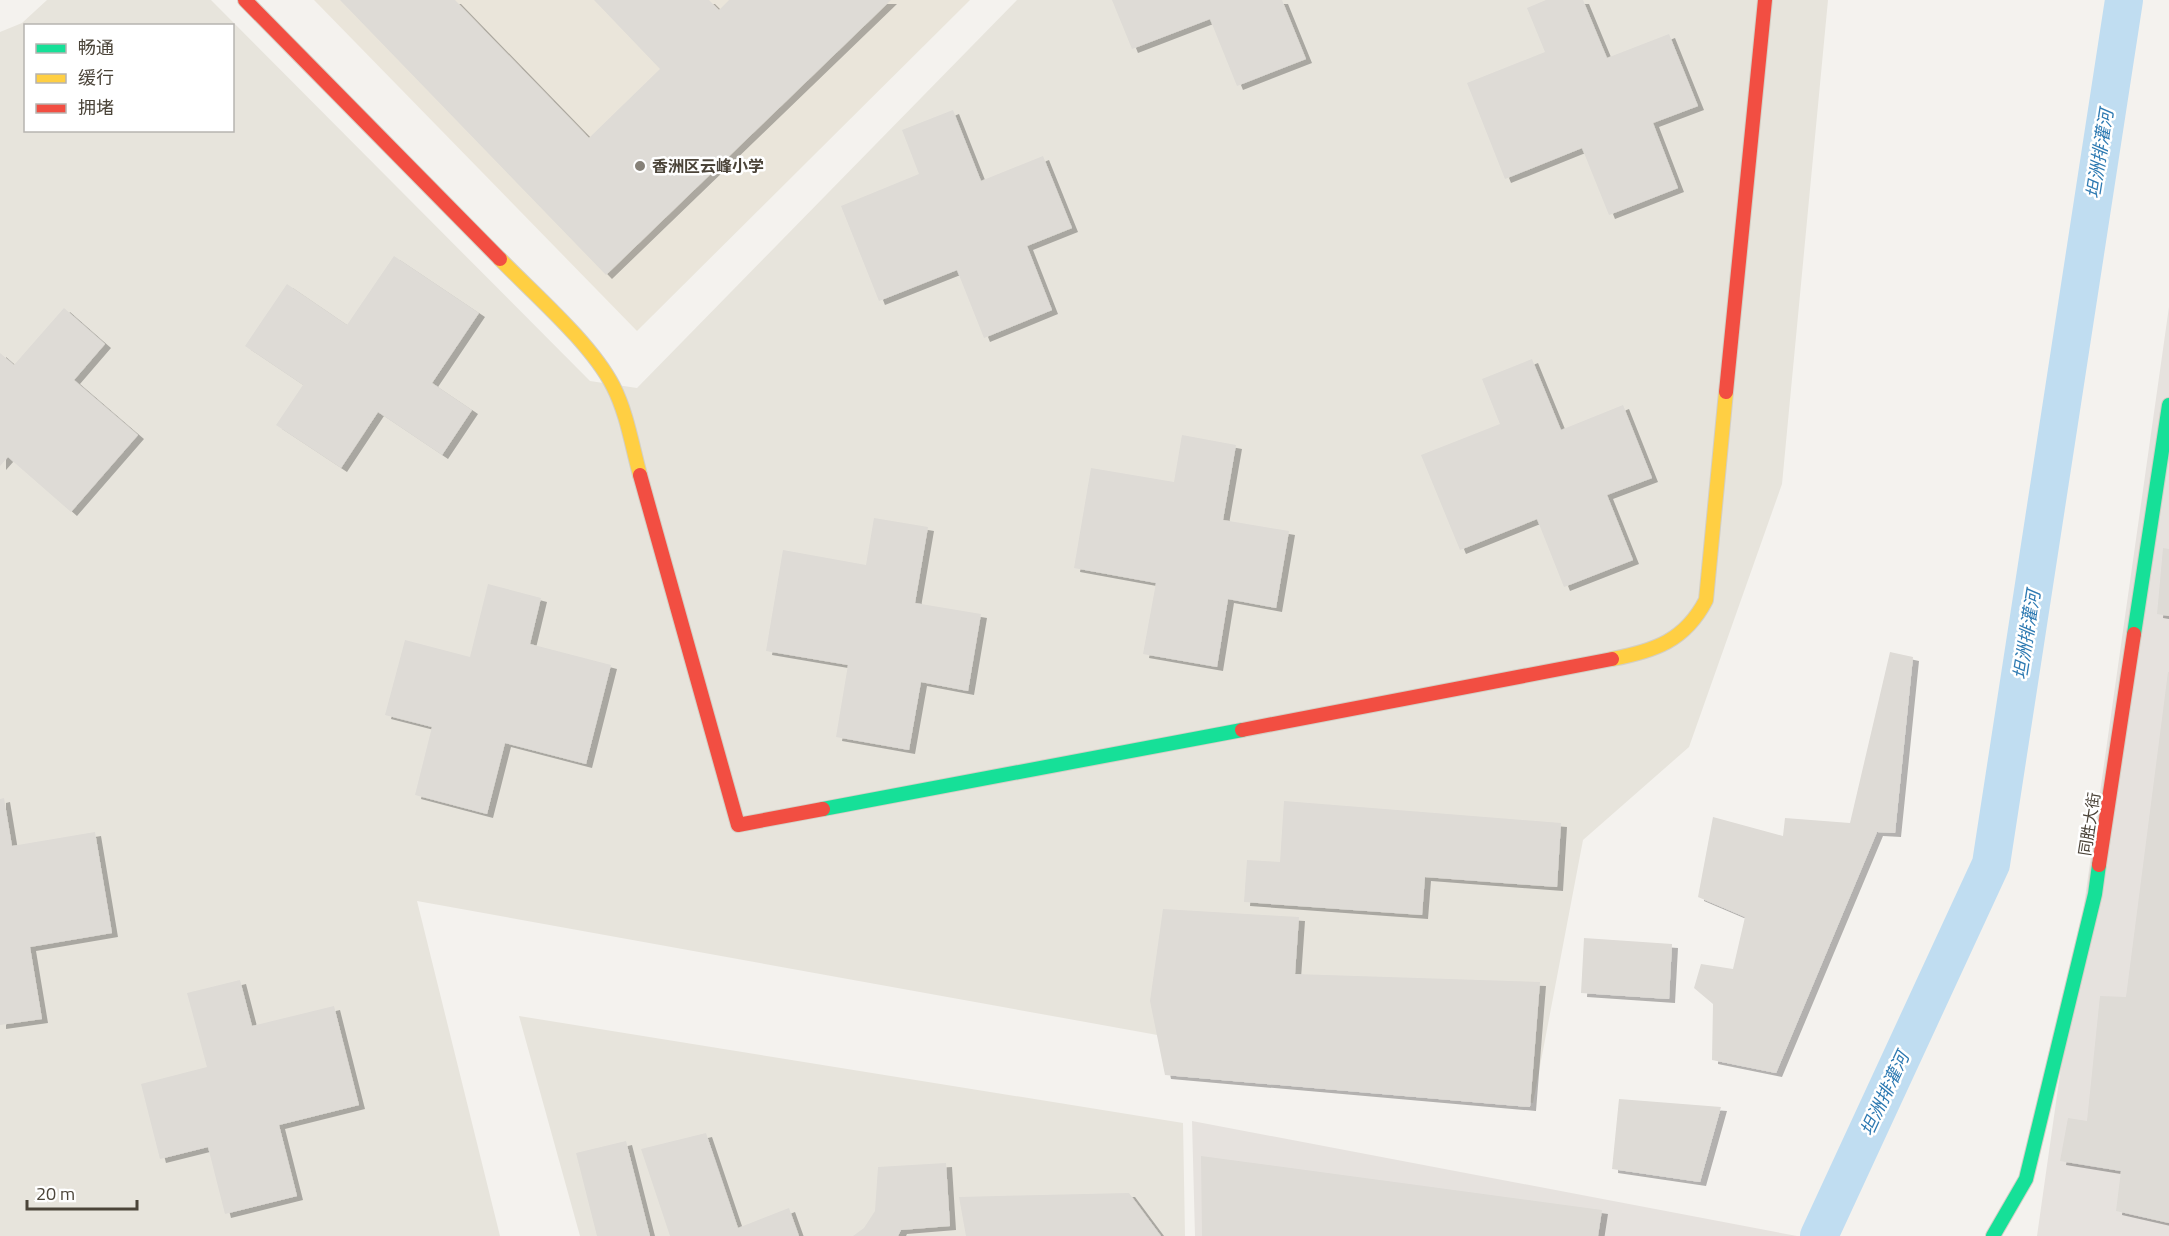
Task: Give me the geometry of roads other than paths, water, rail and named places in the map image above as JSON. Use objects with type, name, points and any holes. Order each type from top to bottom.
[{"type":"street","points":[[245,0],[585,346],[613,386],[738,825],[1640,654],[1676,639],[1700,615],[1706,600],[1765,0]]},
{"type":"street","name":"同胜大街","points":[[1993,1236],[2026,1179],[2095,894],[2169,405]]},
{"type":"waterway","name":"坦洲排灌河","points":[[1819,1236],[1991,864],[2124,0]]},
{"type":"place","name":"香洲区云峰小学","points":[[640,166]]}]
